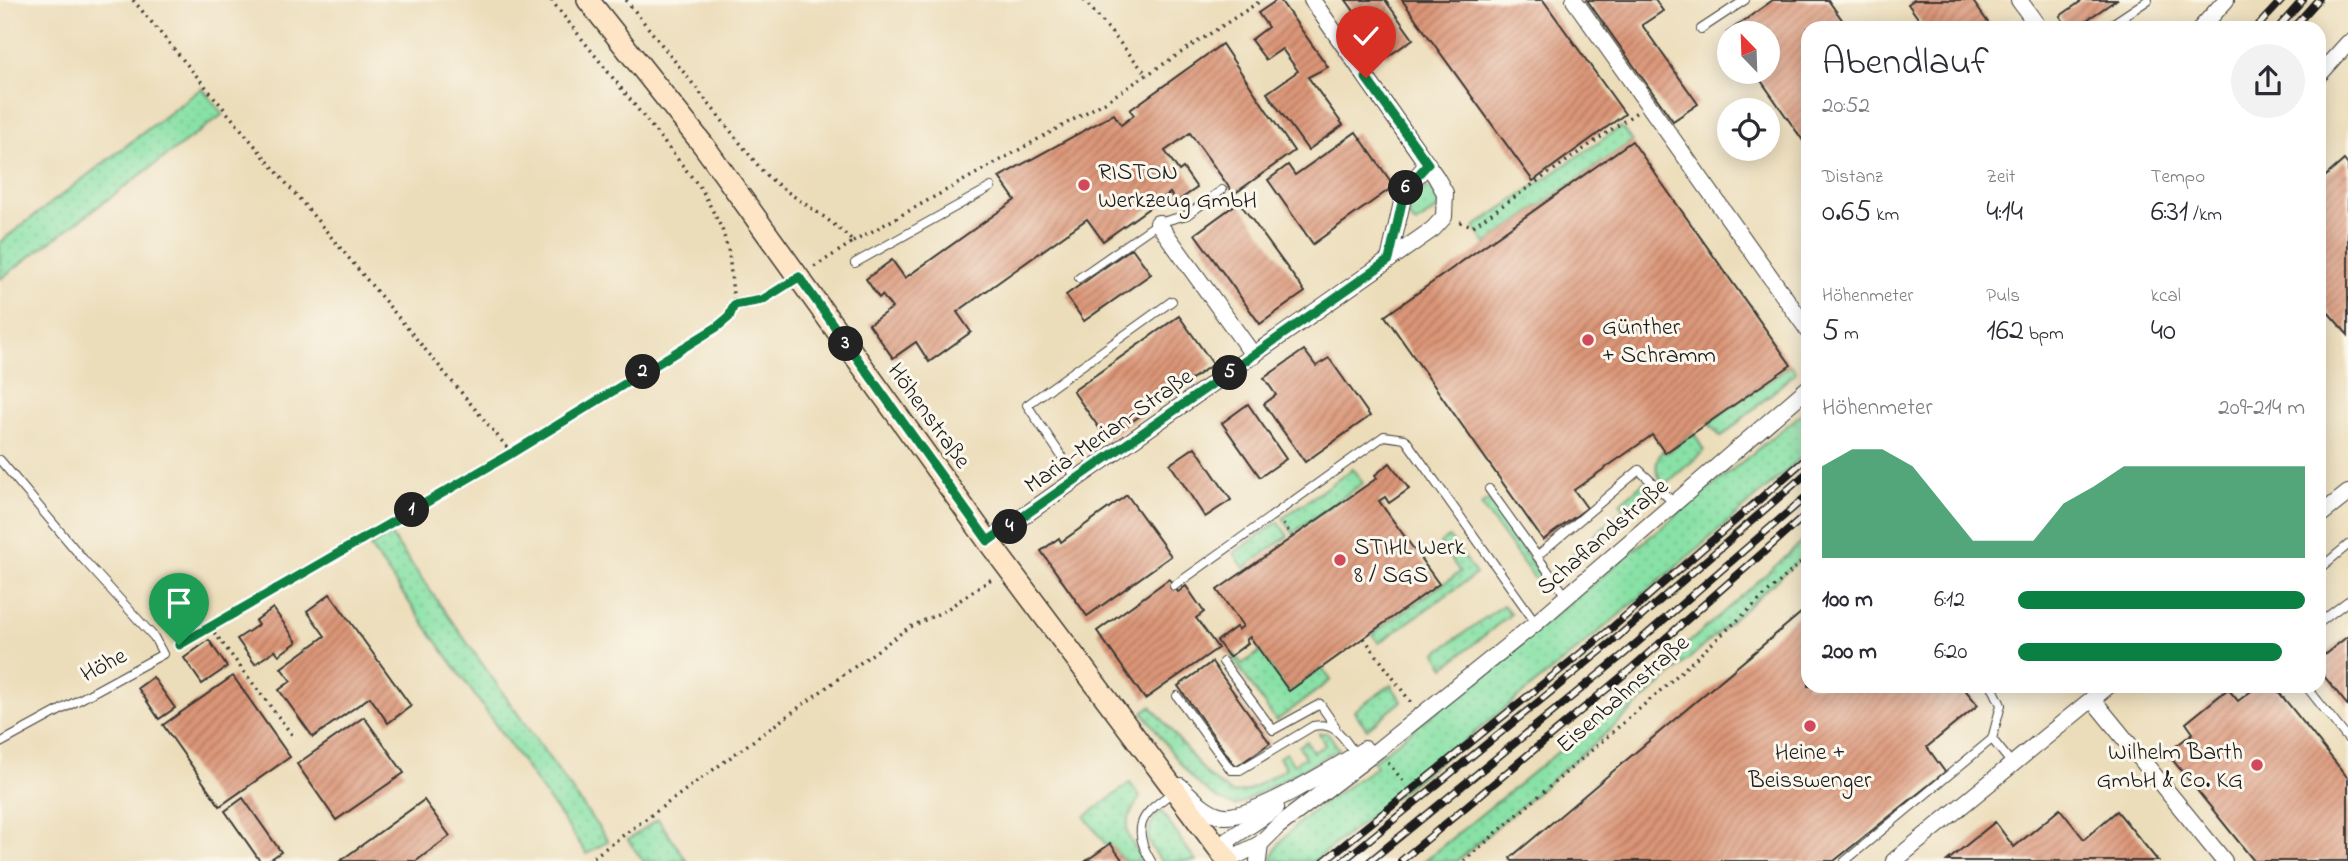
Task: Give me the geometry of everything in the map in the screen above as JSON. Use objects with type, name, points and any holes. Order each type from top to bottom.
[{"type":"main road","name":"Höhenstraße","points":[[588,0],[704,146],[988,541],[1173,792],[1228,861]]},
{"type":"street","points":[[1311,0],[1428,164],[1445,193],[1444,217]]},
{"type":"street","points":[[1574,0],[1801,320]]},
{"type":"street","points":[[2019,0],[2034,21]]},
{"type":"street","points":[[2207,21],[2226,0]]},
{"type":"street","points":[[2326,67],[2348,43]]},
{"type":"street","points":[[1389,260],[1405,189],[1428,164]]},
{"type":"street","name":"Maria-Merian-Straße","points":[[988,541],[1433,229],[1444,217]]},
{"type":"street","points":[[1158,223],[1254,356]]},
{"type":"street","name":"Schaflandstraße","points":[[1421,714],[1237,832],[1228,840],[1228,861],[1260,844],[1277,827],[1378,750],[1536,623],[1801,394]]},
{"type":"street","points":[[2326,510],[2348,493]]},
{"type":"street","points":[[1894,861],[2100,693]]},
{"type":"street","points":[[2093,700],[2224,861]]},
{"type":"street","name":"Schaflandstraße","points":[[1144,751],[1201,806],[1222,816],[1237,816],[1269,802],[1352,757]]},
{"type":"street","points":[[1258,861],[1260,844]]},
{"type":"lane","points":[[1701,29],[1745,0]]},
{"type":"lane","points":[[2116,21],[2148,0]]},
{"type":"lane","points":[[855,263],[991,187]]},
{"type":"lane","points":[[1079,278],[1158,223],[1187,215],[1222,190]]},
{"type":"lane","points":[[1077,479],[1027,405],[1172,300]]},
{"type":"lane","points":[[1174,586],[1384,436],[1405,439],[1536,623]]},
{"type":"lane","points":[[0,460],[83,559],[154,637],[163,654]]},
{"type":"lane","points":[[1538,556],[1639,470],[1675,504]]},
{"type":"lane","points":[[1489,489],[1566,596]]},
{"type":"lane","points":[[2326,563],[2348,545]]},
{"type":"lane","points":[[2326,618],[2348,601]]},
{"type":"lane","name":"Höhe","points":[[0,743],[163,654]]},
{"type":"lane","points":[[1223,662],[1273,730],[1320,704],[1352,757]]},
{"type":"lane","points":[[1845,861],[1992,739],[2001,705],[1995,693]]},
{"type":"lane","points":[[2312,693],[2348,738]]},
{"type":"lane","points":[[1177,696],[1231,770],[1240,770],[1313,726],[1325,723],[1336,727]]},
{"type":"lane","points":[[1992,739],[2012,765]]},
{"type":"lane","points":[[1151,861],[1142,846],[1140,829],[1146,811],[1173,792]]},
{"type":"path","points":[[133,0],[512,453]]},
{"type":"path","points":[[551,0],[702,190],[722,229],[729,253],[734,305],[762,300],[853,242],[1105,102],[1262,0]]},
{"type":"path","points":[[626,0],[764,173],[782,189],[835,223],[853,242]]},
{"type":"path","points":[[1084,0],[1147,75]]},
{"type":"path","points":[[1444,217],[1473,226],[1649,104]]},
{"type":"path","name":"Höhe","points":[[163,654],[512,453],[717,327],[729,317],[734,305]]},
{"type":"path","name":"Eisenbahnstraße","points":[[1464,861],[1801,562]]},
{"type":"path","points":[[588,861],[908,628],[944,611],[1008,568]]},
{"type":"path","points":[[210,627],[293,736]]},
{"type":"path","points":[[1364,638],[1421,714]]},
{"type":"path","points":[[1378,750],[1405,783]]},
{"type":"green space","points":[[202,88],[223,114],[0,279],[0,242]]},
{"type":"green space","points":[[1621,127],[1632,141],[1486,244],[1474,227]]},
{"type":"green space","points":[[1424,188],[1431,189],[1440,202],[1437,209],[1416,224],[1409,218],[1411,204],[1416,193]]},
{"type":"green space","points":[[1791,365],[1796,372],[1721,437],[1708,423]]},
{"type":"green space","points":[[1801,415],[1801,457],[1688,557],[1502,711],[1314,861],[1272,861],[1276,849],[1299,823],[1376,767],[1373,761]]},
{"type":"green space","points":[[1694,433],[1704,451],[1667,483],[1662,482],[1657,470],[1660,454],[1663,450],[1666,453]]},
{"type":"green space","points":[[1353,469],[1363,483],[1293,533],[1283,518]]},
{"type":"green space","points":[[1644,482],[1653,494],[1577,560],[1572,554],[1624,509],[1620,503]]},
{"type":"green space","points":[[1488,500],[1548,585],[1542,589],[1481,505]]},
{"type":"green space","points":[[1278,522],[1288,536],[1244,568],[1234,553]]},
{"type":"green space","points":[[390,534],[608,841],[587,854],[370,547]]},
{"type":"green space","points":[[1449,537],[1476,574],[1379,643],[1372,634],[1460,572],[1440,543]]},
{"type":"green space","points":[[1801,543],[1801,558],[1603,736],[1457,861],[1424,861],[1649,678]]},
{"type":"green space","points":[[1503,605],[1511,614],[1445,667],[1436,653]]},
{"type":"green space","points":[[1261,651],[1289,691],[1322,668],[1331,680],[1276,721],[1231,656],[1234,653],[1242,664]]},
{"type":"green space","points":[[1391,685],[1402,701],[1367,729],[1354,711]]},
{"type":"green space","points":[[1151,706],[1209,777],[1233,794],[1247,791],[1286,768],[1279,757],[1286,753],[1293,764],[1305,757],[1299,746],[1307,741],[1313,752],[1325,745],[1319,733],[1328,733],[1339,749],[1236,806],[1221,801],[1208,792],[1183,767],[1143,712]]},
{"type":"green space","points":[[1130,783],[1140,797],[1127,823],[1128,836],[1144,861],[1123,861],[1110,844],[1107,846],[1085,817]]},
{"type":"green space","points":[[1160,810],[1196,861],[1161,861],[1148,842],[1150,826]]},
{"type":"green space","points":[[658,819],[687,861],[643,861],[628,840]]},
{"type":"building","points":[[1280,0],[1328,67],[1308,77],[1343,125],[1308,150],[1267,93],[1298,71],[1282,49],[1266,60],[1251,40],[1268,27],[1258,13]]},
{"type":"building","points":[[1346,0],[1385,0],[1413,39],[1387,57]]},
{"type":"building","points":[[1402,0],[1543,0],[1625,114],[1533,181]]},
{"type":"building","points":[[1587,0],[1655,0],[1663,11],[1642,25],[1698,104],[1673,121]]},
{"type":"building","points":[[1773,0],[1828,0],[1843,21],[1801,21],[1801,138],[1780,108],[1780,98],[1773,98],[1763,84],[1780,84],[1780,21],[1743,21]]},
{"type":"building","points":[[1914,0],[1972,0],[1987,21],[1920,21],[1908,4]]},
{"type":"building","points":[[2083,0],[2116,0],[2085,21],[2063,21],[2060,16]]},
{"type":"building","points":[[1222,44],[1294,151],[1234,194],[1190,133],[1165,151],[1179,171],[1183,168],[1197,188],[1176,202],[1170,193],[1103,241],[1087,219],[957,312],[971,332],[929,362],[916,342],[893,358],[869,324],[892,308],[882,295],[879,298],[866,279],[892,260],[905,278],[1015,200],[999,177],[1114,114],[1121,125],[1134,115],[1130,110]]},
{"type":"building","points":[[1356,132],[1394,186],[1313,244],[1268,180],[1288,165],[1295,175]]},
{"type":"building","name":"Günther + Schramm","points":[[1632,141],[1791,365],[1665,453],[1652,435],[1574,490],[1587,508],[1543,540],[1385,316]]},
{"type":"building","points":[[2344,160],[2348,165],[2348,335],[2326,310],[2326,176]]},
{"type":"building","points":[[1239,202],[1305,292],[1260,324],[1195,234]]},
{"type":"building","points":[[1132,248],[1151,274],[1084,321],[1066,295]]},
{"type":"building","points":[[1179,316],[1213,364],[1107,439],[1073,391]]},
{"type":"building","points":[[1304,350],[1316,366],[1329,358],[1370,416],[1305,462],[1264,404],[1276,395],[1264,378]]},
{"type":"building","points":[[1248,404],[1286,459],[1260,477],[1222,423]]},
{"type":"building","points":[[1195,447],[1231,500],[1205,517],[1170,464]]},
{"type":"building","name":"STIHL Werk 8 / SGS","points":[[1390,463],[1409,489],[1389,503],[1385,497],[1379,501],[1439,584],[1289,691],[1250,637],[1246,640],[1248,643],[1229,657],[1217,641],[1236,627],[1238,630],[1243,626],[1217,590],[1377,478],[1375,475]]},
{"type":"building","points":[[1127,495],[1171,556],[1087,616],[1041,551],[1059,538],[1061,542]]},
{"type":"building","points":[[1169,579],[1178,592],[1186,586],[1204,612],[1196,618],[1218,648],[1145,699],[1097,631]]},
{"type":"building","points":[[330,594],[411,706],[388,723],[370,697],[313,737],[279,690],[291,681],[281,668],[325,636],[307,611]]},
{"type":"building","points":[[273,608],[297,642],[279,655],[275,650],[255,664],[237,639],[258,625],[255,621]]},
{"type":"building","name":"Heine + Beisswenger","points":[[1801,613],[1801,693],[1968,693],[1978,705],[1927,747],[1945,772],[1834,861],[1512,861],[1510,858]]},
{"type":"building","points":[[2348,636],[2348,706],[2326,679],[2326,653]]},
{"type":"building","points":[[209,640],[227,667],[202,684],[184,658]]},
{"type":"building","points":[[1212,662],[1270,743],[1236,767],[1178,686]]},
{"type":"building","points":[[233,676],[290,757],[220,806],[163,725]]},
{"type":"building","points":[[153,677],[175,708],[159,719],[138,688]]},
{"type":"building","name":"Wilhelm Barth GmbH & Co. KG","points":[[2223,693],[2231,693],[2238,701],[2249,693],[2280,693],[2348,778],[2348,861],[2254,861],[2167,753],[2193,733],[2186,723]]},
{"type":"building","points":[[364,717],[404,773],[336,820],[297,764]]},
{"type":"building","points":[[243,798],[281,852],[268,861],[260,861],[225,811]]},
{"type":"building","points":[[424,800],[450,836],[416,861],[340,861]]},
{"type":"building","points":[[2060,809],[2084,839],[2117,811],[2158,861],[1947,861],[1995,822],[2014,847]]},
{"type":"building","points":[[1110,843],[1123,861],[1086,861],[1107,846]]},
{"type":"railway","points":[[2262,21],[2282,0]]},
{"type":"railway","points":[[2284,21],[2303,0]]},
{"type":"railway","points":[[2299,21],[2318,0]]},
{"type":"railway","points":[[1324,861],[1607,632],[1801,463]]},
{"type":"railway","points":[[1343,861],[1613,641],[1801,478]]},
{"type":"railway","points":[[1370,861],[1624,654],[1801,501]]},
{"type":"railway","points":[[1401,861],[1633,667],[1801,519]]},
{"type":"place","name":"RISTON Werkzeug GmbH","points":[[1084,185]]},
{"type":"place","name":"Günther + Schramm","points":[[1588,340]]},
{"type":"place","name":"STIHL Werk 8 / SGS","points":[[1340,560]]},
{"type":"place","name":"Heine + Beisswenger","points":[[1810,726]]},
{"type":"place","name":"Wilhelm Barth GmbH & Co. KG","points":[[2257,765]]},
{"type":"route","points":[[179,645],[512,453],[717,327],[729,317],[734,305],[762,300],[799,277],[988,541],[1389,260],[1405,189],[1428,164],[1366,78]]}]
